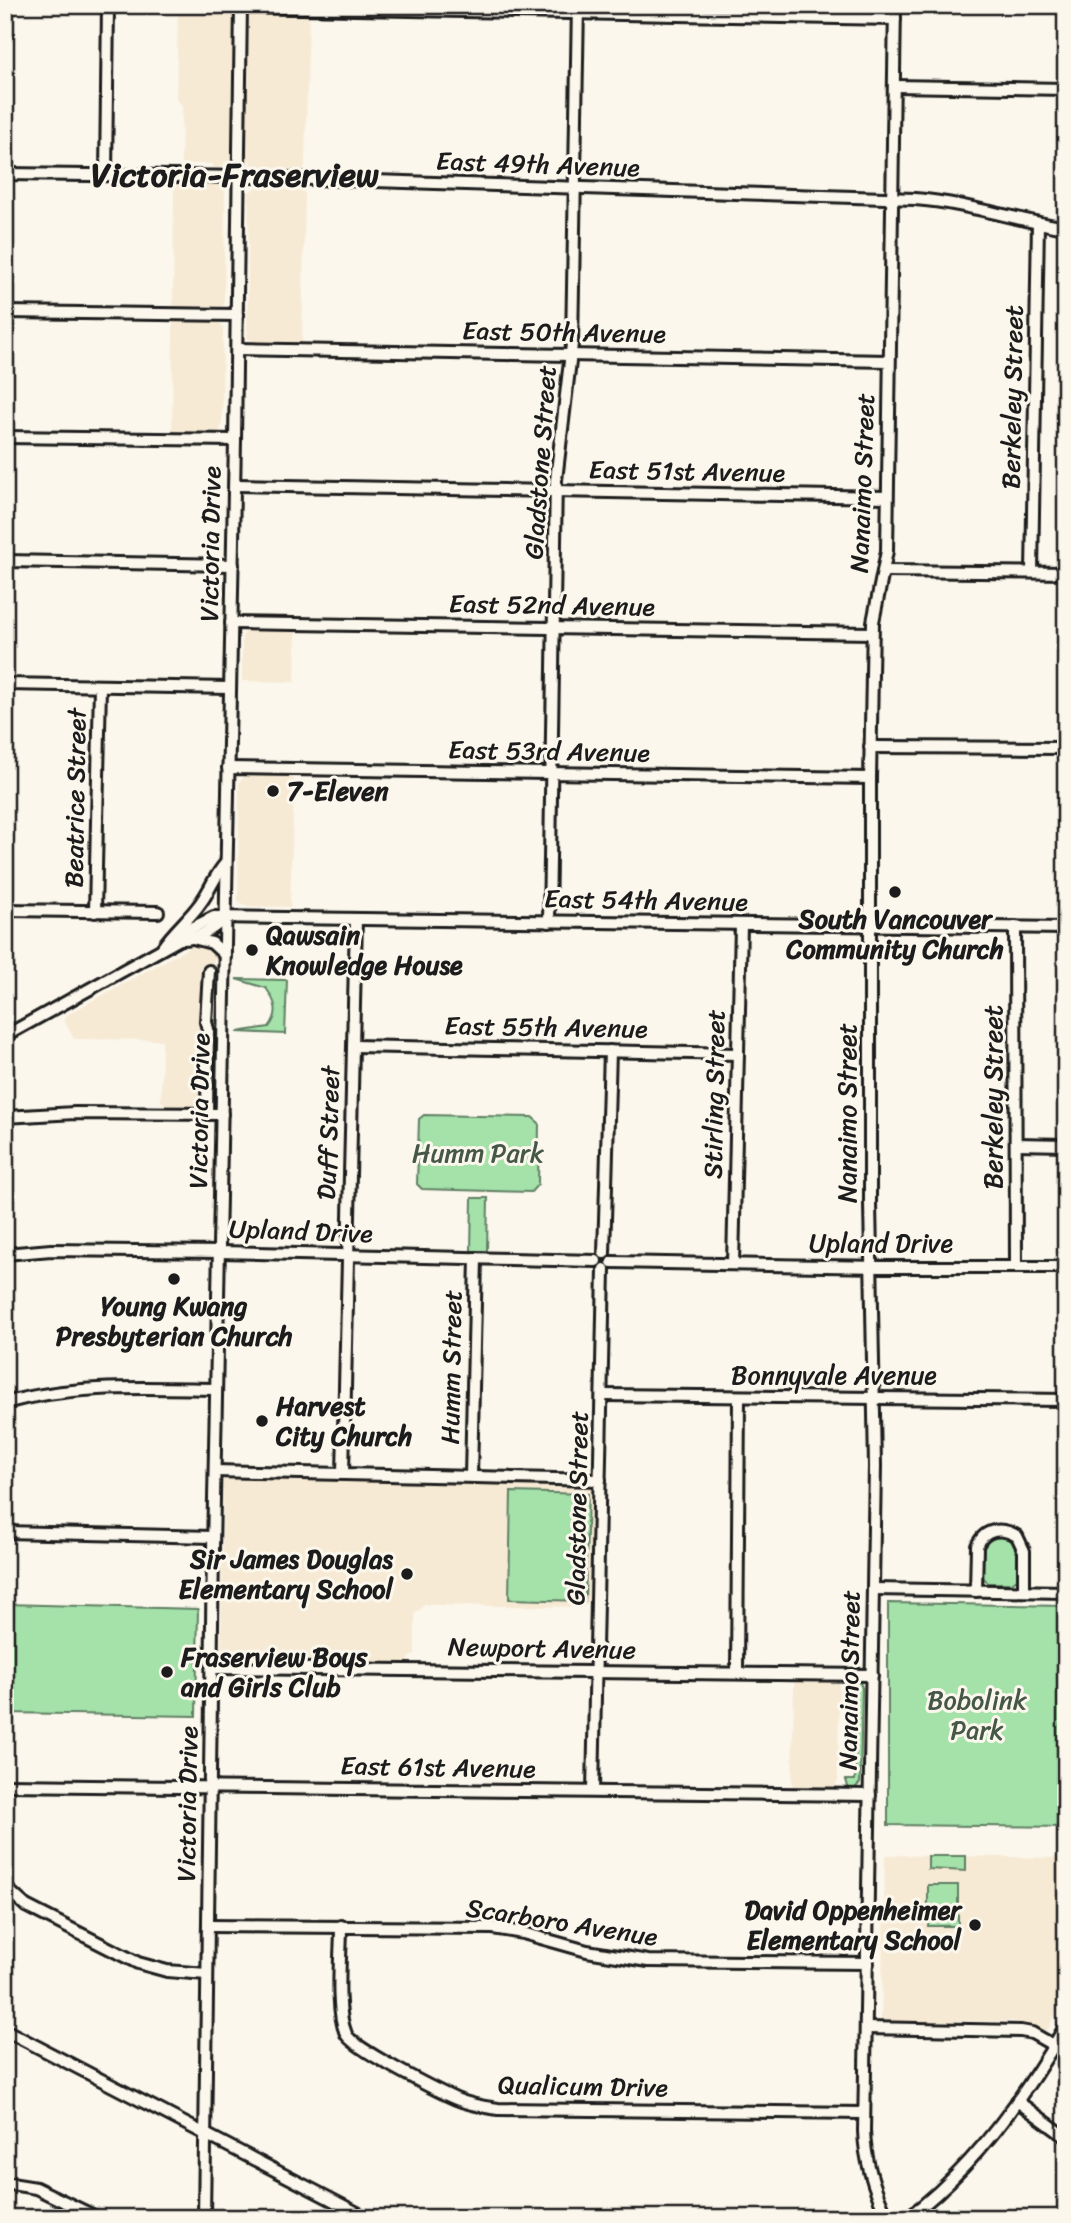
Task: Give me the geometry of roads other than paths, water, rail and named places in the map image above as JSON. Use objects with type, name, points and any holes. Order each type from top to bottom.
[{"type":"street","points":[[106,175],[108,5]]},
{"type":"street","name":"Nanaimo Street","points":[[888,2218],[875,2191],[866,2158],[864,2113],[874,1398],[871,1267],[870,747],[872,633],[887,551],[895,5]]},
{"type":"street","points":[[241,6],[578,9],[895,19]]},
{"type":"street","name":"Victoria Drive","points":[[204,2218],[213,1537],[237,349],[241,6]]},
{"type":"street","name":"Gladstone Street","points":[[549,922],[556,491],[572,355],[578,9]]},
{"type":"street","points":[[894,86],[1066,89]]},
{"type":"street","name":"East 49th Avenue","points":[[5,174],[239,177],[892,198],[962,205],[1066,228]]},
{"type":"street","name":"Berkeley Street","points":[[1032,572],[1038,223]]},
{"type":"street","points":[[5,312],[237,315]]},
{"type":"street","name":"East 50th Avenue","points":[[237,349],[889,361]]},
{"type":"street","points":[[5,437],[235,440]]},
{"type":"street","name":"East 51st Avenue","points":[[234,485],[887,497]]},
{"type":"street","points":[[5,561],[233,565]]},
{"type":"street","points":[[884,571],[1066,573]]},
{"type":"street","name":"East 52nd Avenue","points":[[231,623],[872,633]]},
{"type":"street","points":[[5,684],[230,688]]},
{"type":"street","name":"Beatrice Street","points":[[95,912],[100,686]]},
{"type":"street","points":[[870,747],[1066,748]]},
{"type":"street","name":"East 53rd Avenue","points":[[228,768],[870,778]]},
{"type":"street","points":[[163,948],[175,929],[201,902],[213,877],[226,863]]},
{"type":"street","points":[[5,910],[158,912]]},
{"type":"street","name":"East 54th Avenue","points":[[5,1036],[180,939],[186,931],[214,917],[1066,928]]},
{"type":"street","points":[[193,938],[214,928],[225,918]]},
{"type":"street","name":"Duff Street","points":[[343,1473],[356,919]]},
{"type":"street","name":"Stirling Street","points":[[733,1264],[741,925]]},
{"type":"street","name":"Berkeley Street","points":[[1015,927],[1016,1266]]},
{"type":"street","points":[[180,939],[193,938],[212,943],[225,955]]},
{"type":"street","points":[[207,1114],[206,1022],[209,971]]},
{"type":"street","points":[[208,1028],[223,1028]]},
{"type":"street","name":"East 55th Avenue","points":[[354,1046],[738,1054]]},
{"type":"street","name":"Gladstone Street","points":[[593,1791],[610,1051]]},
{"type":"street","points":[[5,1117],[75,1113],[222,1114]]},
{"type":"street","points":[[1016,1144],[1066,1145]]},
{"type":"street","name":"Upland Drive","points":[[5,1254],[51,1250],[219,1252],[871,1267],[1066,1267]]},
{"type":"street","name":"Humm Street","points":[[471,1476],[476,1258]]},
{"type":"street","points":[[5,1403],[31,1396],[95,1388],[216,1389]]},
{"type":"street","name":"Bonnyvale Avenue","points":[[602,1395],[1066,1400]]},
{"type":"street","points":[[737,1674],[739,1398]]},
{"type":"street","points":[[215,1471],[600,1480]]},
{"type":"street","points":[[976,1591],[977,1546],[989,1532],[1002,1530],[1017,1536],[1022,1545],[1024,1591]]},
{"type":"street","points":[[5,1532],[213,1537]]},
{"type":"street","points":[[873,1589],[1066,1592]]},
{"type":"street","name":"Newport Avenue","points":[[212,1668],[872,1675]]},
{"type":"street","name":"East 61st Avenue","points":[[5,1785],[870,1794]]},
{"type":"street","points":[[5,1887],[26,1906],[138,1963],[167,1971],[207,1974]]},
{"type":"street","name":"Scarboro Avenue","points":[[208,1926],[493,1928],[523,1933],[587,1951],[648,1961],[868,1964]]},
{"type":"street","name":"Qualicum Drive","points":[[341,1926],[340,2012],[347,2038],[362,2049],[456,2099],[498,2109],[864,2113]]},
{"type":"street","points":[[906,2218],[935,2195],[971,2158],[1017,2101],[1066,2025]]},
{"type":"street","points":[[866,2028],[1021,2031],[1032,2033],[1053,2045]]},
{"type":"street","points":[[5,2030],[206,2134],[350,2213],[367,2218]]},
{"type":"street","points":[[5,2043],[17,2036]]},
{"type":"street","points":[[1017,2101],[1066,2137]]},
{"type":"street","points":[[5,2183],[36,2188],[98,2218]]},
{"type":"place","name":"7-Eleven","points":[[273,791]]},
{"type":"place","name":"South Vancouver Community Church","points":[[895,892]]},
{"type":"place","name":"Qawsain Knowledge House","points":[[252,950]]},
{"type":"place","name":"Young Kwang Presbyterian Church","points":[[174,1279]]},
{"type":"place","name":"Harvest City Church","points":[[262,1421]]},
{"type":"place","name":"Sir James Douglas Elementary School","points":[[407,1574]]},
{"type":"place","name":"Fraserview Boys and Girls Club","points":[[167,1672]]},
{"type":"place","name":"David Oppenheimer Elementary School","points":[[975,1925]]},
{"type":"district","name":"Victoria-Fraserview","points":[[235,174]]},
{"type":"park label","name":"Humm Park","points":[[478,1153]]},
{"type":"park label","name":"Bobolink Park","points":[[977,1715]]}]
